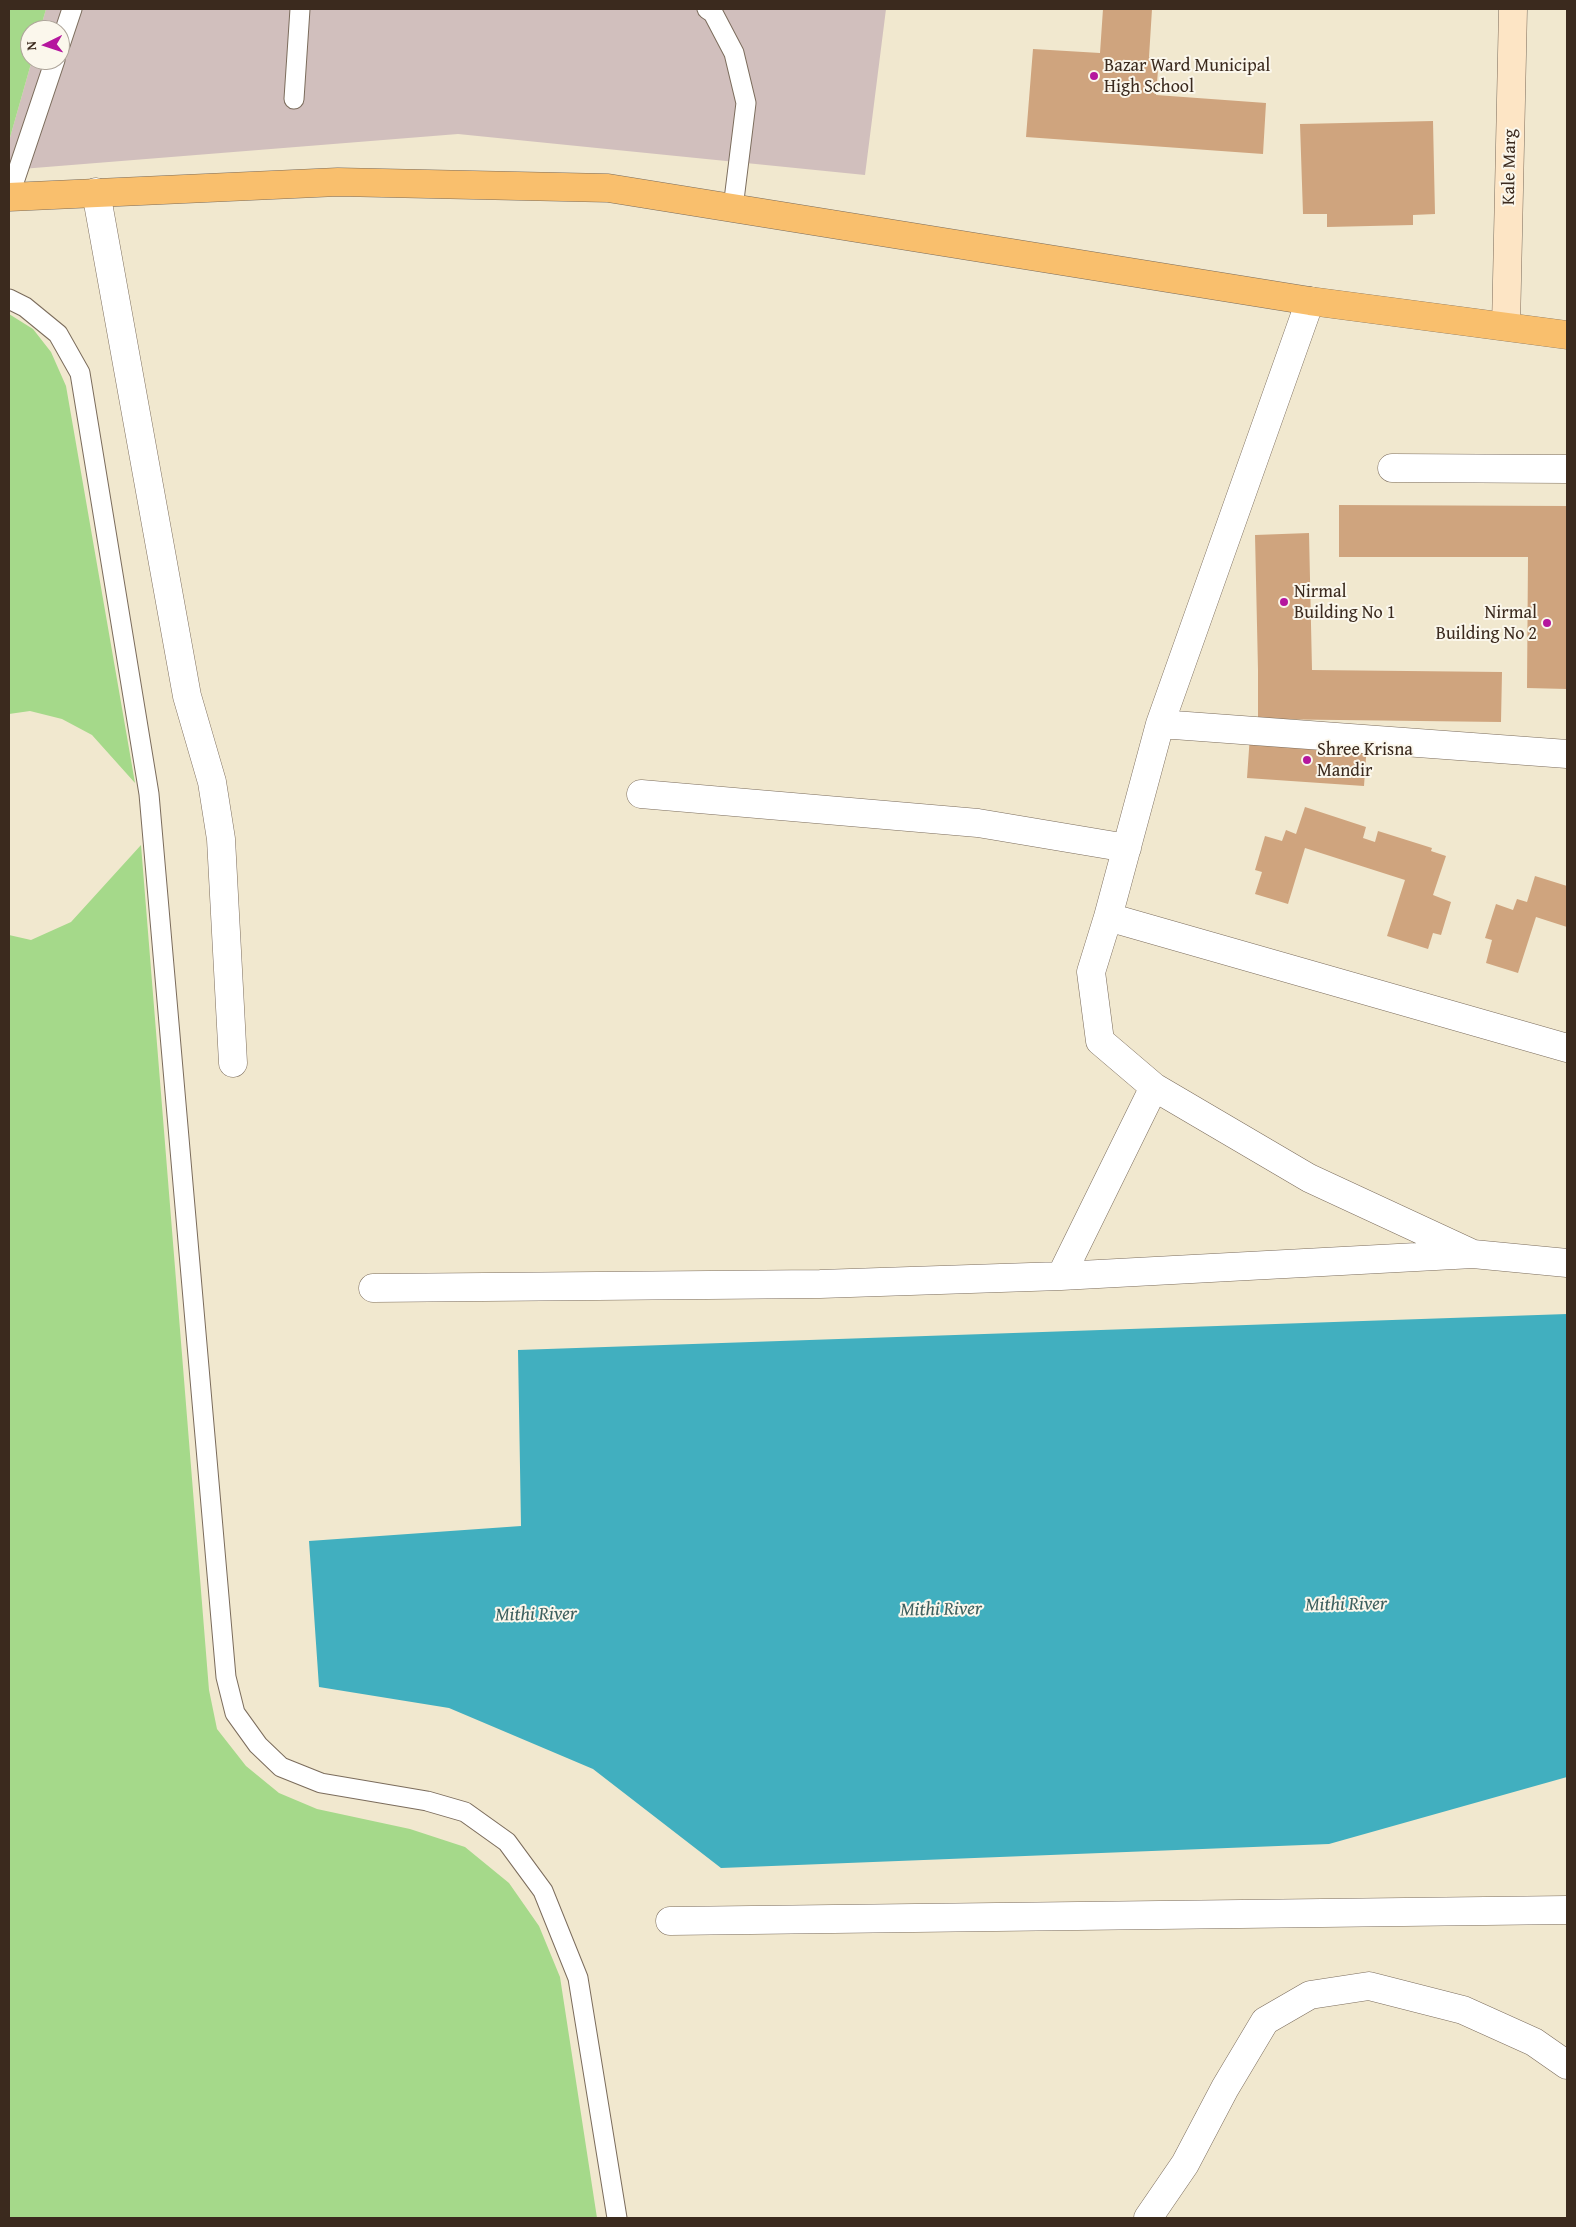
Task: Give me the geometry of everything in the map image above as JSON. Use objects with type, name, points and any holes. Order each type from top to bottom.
[{"type":"main road","name":"Kale Marg","points":[[1506,326],[1513,9]]},
{"type":"main road","points":[[9,197],[338,182],[608,188],[1310,301],[1567,335]]},
{"type":"street","points":[[96,192],[187,696],[212,782],[221,838],[233,1063]]},
{"type":"street","points":[[1310,301],[1160,724],[1108,917],[1091,972],[1100,1041],[1154,1087],[1309,1178],[1473,1254]]},
{"type":"street","points":[[1392,468],[1567,469]]},
{"type":"street","points":[[1160,724],[1567,754]]},
{"type":"street","points":[[641,794],[978,823],[1127,848]]},
{"type":"street","points":[[1108,917],[1567,1048]]},
{"type":"street","points":[[1061,1276],[1154,1087]]},
{"type":"street","points":[[373,1288],[820,1284],[1061,1276],[1473,1254],[1567,1263]]},
{"type":"street","points":[[670,1921],[1567,1910]]},
{"type":"street","points":[[1148,2218],[1185,2164],[1225,2088],[1265,2021],[1310,1995],[1369,1986],[1463,2010],[1534,2042],[1567,2065]]},
{"type":"lane","points":[[294,99],[300,9]]},
{"type":"lane","points":[[707,9],[713,13],[734,53],[746,104],[732,208]]},
{"type":"lane","points":[[9,197],[52,70]]},
{"type":"lane","points":[[9,299],[25,307],[58,334],[80,373],[149,794],[226,1677],[235,1713],[258,1745],[280,1766],[321,1783],[428,1801],[465,1812],[507,1842],[543,1892],[578,1978],[617,2218]]},
{"type":"shaded area","points":[[46,9],[886,9],[865,175],[458,134],[9,170],[9,141],[29,70],[70,70],[70,20],[43,20]]},
{"type":"green space","points":[[9,9],[46,9],[43,20],[20,20],[20,70],[29,70],[9,141]]},
{"type":"green space","points":[[9,314],[33,329],[51,352],[66,386],[135,783],[92,735],[62,719],[30,711],[9,714]]},
{"type":"green space","points":[[141,845],[209,1690],[217,1729],[246,1766],[279,1793],[317,1809],[410,1829],[465,1847],[509,1883],[539,1926],[560,1977],[597,2218],[9,2218],[9,935],[31,940],[71,922]]},
{"type":"water","name":"Mithi River","points":[[1567,1314],[1567,1777],[1329,1844],[721,1868],[593,1769],[449,1708],[319,1687],[309,1541],[521,1526],[518,1350]]},
{"type":"building","name":"Bazar Ward Municipal High School","points":[[1103,9],[1152,9],[1149,57],[1159,58],[1156,95],[1266,103],[1263,154],[1026,137],[1033,49],[1100,53]]},
{"type":"building","points":[[1433,121],[1435,214],[1413,215],[1413,225],[1327,227],[1327,214],[1303,214],[1300,124]]},
{"type":"building","name":"Nirmal Building No 2","points":[[1339,505],[1567,506],[1567,689],[1527,688],[1528,557],[1339,557]]},
{"type":"building","name":"Nirmal Building No 1","points":[[1309,533],[1312,670],[1502,672],[1501,722],[1258,719],[1255,535]]},
{"type":"building","name":"Shree Krisna Mandir","points":[[1250,735],[1367,743],[1364,786],[1247,778]]},
{"type":"building","points":[[1305,807],[1366,827],[1363,838],[1375,842],[1378,831],[1432,848],[1431,851],[1446,856],[1433,895],[1451,902],[1441,935],[1433,933],[1428,949],[1387,936],[1405,880],[1305,848],[1288,904],[1255,894],[1262,872],[1255,870],[1265,836],[1282,841],[1286,830],[1296,834]]},
{"type":"building","points":[[1535,876],[1567,886],[1567,927],[1536,917],[1518,973],[1486,963],[1492,940],[1485,938],[1496,904],[1513,910],[1517,899],[1527,902]]},
{"type":"place","name":"Bazar Ward Municipal High School","points":[[1094,76]]},
{"type":"place","name":"Nirmal Building No 1","points":[[1284,602]]},
{"type":"place","name":"Nirmal Building No 2","points":[[1547,623]]},
{"type":"place","name":"Shree Krisna Mandir","points":[[1307,760]]}]
